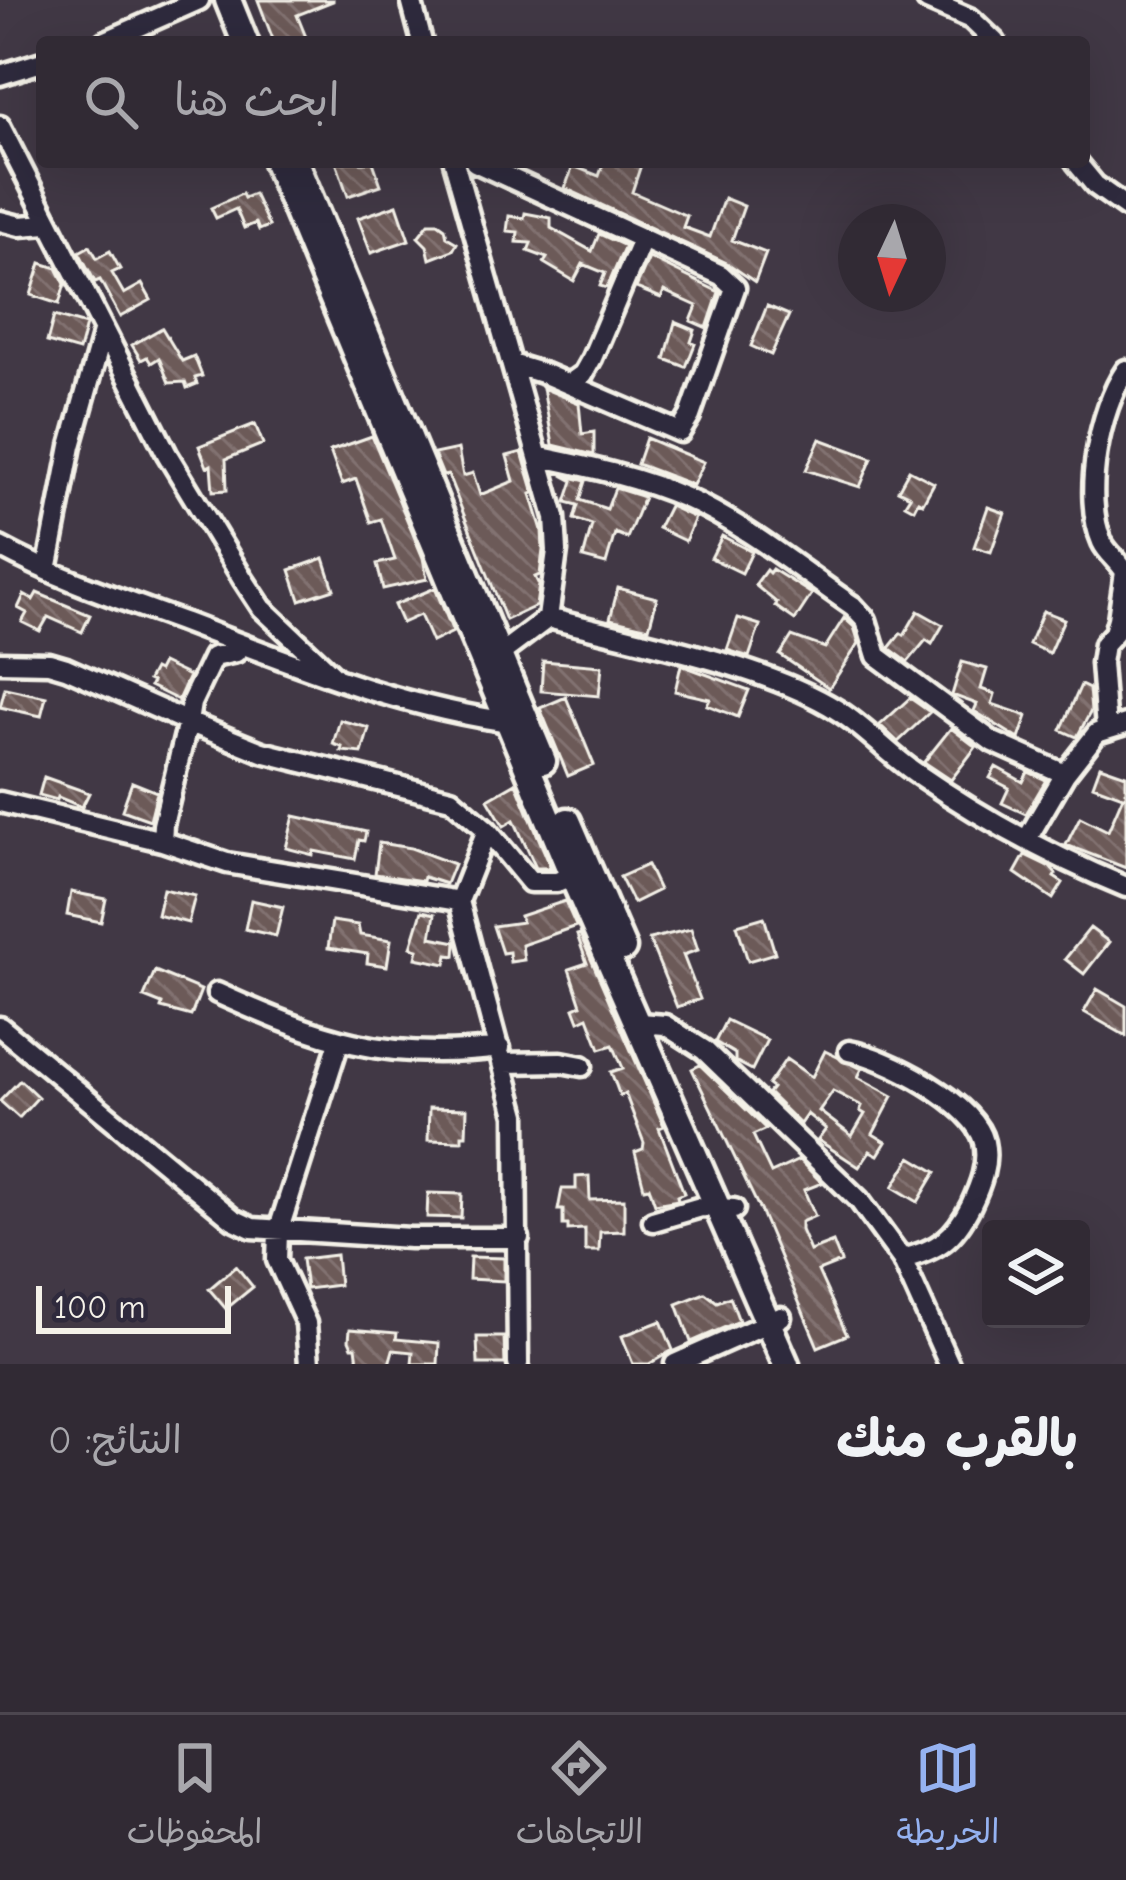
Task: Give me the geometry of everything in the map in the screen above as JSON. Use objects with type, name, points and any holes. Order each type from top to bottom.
[{"type":"main road","points":[[210,0],[225,36]]},
{"type":"main road","points":[[228,0],[243,36]]},
{"type":"main road","points":[[279,168],[338,291]]},
{"type":"main road","points":[[297,168],[338,291],[580,872],[775,1320],[802,1364]]},
{"type":"main road","points":[[775,1320],[786,1364]]},
{"type":"street","points":[[118,36],[199,0]]},
{"type":"street","points":[[411,0],[420,36]]},
{"type":"street","points":[[927,0],[971,19],[989,36]]},
{"type":"street","points":[[0,75],[36,64]]},
{"type":"street","points":[[0,127],[167,454],[262,608],[338,679]]},
{"type":"street","points":[[456,168],[556,518],[557,551],[548,618],[494,659]]},
{"type":"street","points":[[488,168],[721,275],[735,287],[680,432],[512,364]]},
{"type":"street","points":[[1081,168],[1095,185],[1126,207]]},
{"type":"street","points":[[0,220],[38,228],[47,224]]},
{"type":"street","points":[[569,384],[583,374],[592,358],[642,240]]},
{"type":"street","points":[[47,570],[71,446],[103,332]]},
{"type":"street","points":[[1027,838],[1065,774],[1097,733],[1116,727],[1101,663],[1104,644],[1118,619],[1125,572],[1102,544],[1093,495],[1105,413],[1126,370]]},
{"type":"street","points":[[541,457],[651,484],[691,500],[752,535],[853,606],[866,620],[877,656],[994,742],[1065,774]]},
{"type":"street","points":[[0,547],[47,570],[338,679],[424,706],[519,723]]},
{"type":"street","points":[[548,618],[806,693],[839,711],[953,798],[1078,867],[1126,886]]},
{"type":"street","points":[[162,841],[191,703],[213,657],[236,652],[240,644]]},
{"type":"street","points":[[0,662],[49,663],[262,752],[451,799],[487,830],[530,882],[557,882],[580,872]]},
{"type":"street","points":[[0,802],[162,841],[227,863],[459,901]]},
{"type":"street","points":[[487,830],[459,901],[502,1056],[519,1140],[518,1364]]},
{"type":"street","points":[[217,993],[354,1047],[582,1066]]},
{"type":"street","points":[[647,1023],[689,1038],[716,1060],[859,1200],[902,1259],[949,1364]]},
{"type":"street","points":[[0,1027],[233,1219],[252,1228],[424,1239],[519,1238]]},
{"type":"street","points":[[310,1364],[306,1323],[278,1260],[278,1232],[339,1042]]},
{"type":"street","points":[[849,1051],[868,1054],[910,1074],[974,1119],[983,1137],[983,1175],[962,1222],[949,1241],[932,1252],[902,1259]]},
{"type":"street","points":[[653,1221],[700,1207],[727,1209]]},
{"type":"street","points":[[678,1363],[775,1320]]},
{"type":"building","points":[[258,0],[333,0],[297,15],[306,36],[272,36]]},
{"type":"building","points":[[338,168],[375,168],[381,185],[348,196]]},
{"type":"building","points":[[572,168],[599,176],[602,168],[640,168],[632,192],[687,216],[683,227],[710,237],[724,198],[744,206],[732,240],[766,253],[755,282],[727,263],[565,188]]},
{"type":"building","points":[[242,194],[244,198],[254,194],[269,226],[259,230],[256,223],[244,228],[236,209],[216,218],[211,208]]},
{"type":"building","points":[[397,205],[409,240],[371,253],[358,218]]},
{"type":"building","points":[[525,213],[551,218],[551,228],[592,251],[599,234],[625,246],[607,288],[600,286],[605,273],[583,264],[574,281],[544,263],[547,258],[528,251],[531,243],[517,242],[518,232],[507,231],[509,216],[524,218]]},
{"type":"building","points":[[429,223],[445,228],[447,237],[457,243],[453,250],[430,259],[418,237]]},
{"type":"building","points":[[90,246],[97,258],[110,251],[120,269],[112,273],[124,294],[142,284],[151,300],[120,317],[79,252]]},
{"type":"building","points":[[649,258],[719,292],[707,328],[691,321],[697,306],[664,291],[661,298],[636,288]]},
{"type":"building","points":[[41,263],[57,268],[65,284],[59,304],[31,295]]},
{"type":"building","points":[[767,306],[789,315],[771,355],[751,346]]},
{"type":"building","points":[[54,316],[86,325],[79,351],[47,342]]},
{"type":"building","points":[[675,322],[695,330],[686,367],[665,359]]},
{"type":"building","points":[[162,328],[182,361],[194,356],[202,376],[195,378],[197,384],[187,388],[185,382],[169,383],[159,358],[151,363],[147,357],[141,360],[132,345]]},
{"type":"building","points":[[543,388],[579,403],[582,434],[594,432],[594,455],[553,445]]},
{"type":"building","points":[[255,424],[263,444],[226,459],[227,490],[213,491],[211,465],[207,467],[199,446]]},
{"type":"building","points":[[372,436],[423,558],[427,579],[383,589],[377,564],[395,560],[381,519],[371,522],[356,479],[342,484],[330,451]]},
{"type":"building","points":[[646,438],[704,462],[693,485],[637,464]]},
{"type":"building","points":[[820,439],[872,458],[860,487],[806,470]]},
{"type":"building","points":[[458,449],[463,476],[473,473],[480,495],[514,481],[507,456],[522,452],[534,493],[543,550],[540,575],[535,577],[539,585],[536,606],[506,620],[448,475],[443,476],[434,454]]},
{"type":"building","points":[[909,470],[934,483],[914,509],[905,504],[910,496],[898,490]]},
{"type":"building","points":[[562,475],[586,481],[580,500],[607,509],[615,488],[644,497],[627,538],[615,533],[606,564],[583,558],[592,525],[574,519],[578,505],[566,502],[573,481]]},
{"type":"building","points":[[669,506],[695,518],[685,541],[658,528]]},
{"type":"building","points":[[988,507],[1005,513],[991,552],[974,547]]},
{"type":"building","points":[[722,536],[752,552],[742,573],[711,558]]},
{"type":"building","points":[[324,558],[334,589],[300,600],[290,570]]},
{"type":"building","points":[[772,569],[812,594],[795,620],[755,585]]},
{"type":"building","points":[[435,588],[453,632],[432,642],[420,615],[402,623],[394,605]]},
{"type":"building","points":[[618,588],[657,598],[649,628],[610,619]]},
{"type":"building","points":[[37,593],[90,615],[82,632],[48,617],[40,631],[22,622],[27,613],[18,608],[24,595],[33,600]]},
{"type":"building","points":[[918,611],[943,625],[932,644],[926,640],[908,662],[889,648],[904,635]]},
{"type":"building","points":[[1043,611],[1064,619],[1049,653],[1029,644]]},
{"type":"building","points":[[738,618],[760,625],[749,657],[727,650]]},
{"type":"building","points":[[844,618],[854,627],[859,643],[829,688],[780,655],[792,636],[825,648]]},
{"type":"building","points":[[543,661],[602,666],[599,696],[541,691]]},
{"type":"building","points":[[962,662],[987,669],[981,689],[995,694],[992,704],[1027,716],[1019,739],[974,711],[977,704],[952,695]]},
{"type":"building","points":[[162,663],[189,676],[178,700],[150,686],[148,680]]},
{"type":"building","points":[[681,665],[749,690],[738,717],[707,705],[710,699],[675,691]]},
{"type":"building","points":[[1081,685],[1089,689],[1091,711],[1077,737],[1061,730]]},
{"type":"building","points":[[5,688],[46,697],[41,716],[0,707]]},
{"type":"building","points":[[566,697],[594,765],[568,776],[540,708]]},
{"type":"building","points":[[910,698],[930,712],[898,742],[880,725]]},
{"type":"building","points":[[340,720],[369,728],[362,753],[341,751],[342,747],[333,744]]},
{"type":"building","points":[[951,728],[976,747],[951,780],[924,762]]},
{"type":"building","points":[[1100,766],[1126,775],[1126,868],[1066,845],[1080,817],[1108,831],[1123,796],[1093,785]]},
{"type":"building","points":[[996,767],[1023,782],[1028,772],[1046,780],[1026,814],[1002,803],[1009,788],[990,778]]},
{"type":"building","points":[[44,777],[89,793],[82,807],[39,795]]},
{"type":"building","points":[[132,782],[157,792],[150,820],[122,810]]},
{"type":"building","points":[[516,783],[551,868],[536,868],[514,820],[504,826],[488,799]]},
{"type":"building","points":[[294,816],[366,832],[355,859],[286,848]]},
{"type":"building","points":[[379,843],[411,848],[454,864],[446,884],[424,877],[423,881],[375,874]]},
{"type":"building","points":[[1025,855],[1050,867],[1063,883],[1053,899],[1015,873]]},
{"type":"building","points":[[647,865],[659,890],[633,903],[620,877]]},
{"type":"building","points":[[163,889],[195,896],[188,923],[157,915]]},
{"type":"building","points":[[71,892],[106,899],[101,922],[67,915]]},
{"type":"building","points":[[251,900],[283,907],[276,936],[245,929]]},
{"type":"building","points":[[565,901],[576,926],[522,945],[524,960],[510,962],[493,926],[522,922],[520,916]]},
{"type":"building","points":[[422,911],[435,914],[431,937],[456,942],[455,956],[448,955],[446,964],[416,958],[418,949],[411,947]]},
{"type":"building","points":[[764,917],[775,953],[748,961],[737,925]]},
{"type":"building","points":[[332,921],[358,925],[360,935],[391,940],[387,966],[367,963],[368,954],[328,948]]},
{"type":"building","points":[[1090,928],[1109,942],[1084,974],[1065,959]]},
{"type":"building","points":[[691,929],[698,950],[683,955],[700,999],[677,1007],[649,939]]},
{"type":"building","points":[[580,934],[664,1126],[659,1128],[684,1193],[678,1200],[655,1204],[649,1187],[644,1188],[635,1152],[644,1143],[625,1093],[620,1096],[611,1072],[623,1068],[613,1045],[600,1049],[588,1017],[579,1021],[574,1008],[581,1005],[569,969],[587,963]]},
{"type":"building","points":[[155,971],[201,990],[191,1016],[161,1008],[162,1004],[144,997]]},
{"type":"building","points":[[1097,989],[1126,1006],[1126,1036],[1084,1012]]},
{"type":"building","points":[[726,1020],[767,1040],[752,1070],[715,1042]]},
{"type":"building","points":[[825,1051],[862,1069],[858,1077],[893,1096],[873,1134],[886,1142],[878,1155],[870,1151],[859,1167],[818,1140],[826,1129],[807,1114],[800,1124],[768,1093],[772,1088],[768,1085],[786,1059],[812,1077]],"holes":[[[833,1091],[862,1106],[860,1111],[865,1114],[852,1136],[819,1111]]]},
{"type":"building","points":[[700,1065],[766,1129],[753,1135],[771,1173],[799,1160],[822,1183],[804,1190],[815,1216],[801,1222],[801,1230],[810,1251],[833,1242],[841,1262],[818,1271],[847,1335],[818,1347],[760,1210],[692,1069]]},
{"type":"building","points":[[20,1080],[38,1097],[19,1118],[0,1101]]},
{"type":"building","points":[[429,1108],[467,1109],[462,1141],[428,1140]]},
{"type":"building","points":[[911,1157],[936,1172],[918,1202],[893,1187]]},
{"type":"building","points":[[589,1176],[590,1200],[624,1199],[624,1231],[600,1232],[599,1251],[585,1251],[585,1229],[568,1230],[563,1225],[563,1210],[558,1210],[562,1189],[576,1189],[576,1177]]},
{"type":"building","points":[[428,1193],[462,1194],[461,1218],[427,1217]]},
{"type":"building","points":[[336,1255],[339,1285],[306,1289],[302,1259]]},
{"type":"building","points":[[470,1257],[504,1258],[504,1281],[469,1279]]},
{"type":"building","points":[[236,1266],[253,1287],[226,1309],[209,1289]]},
{"type":"building","points":[[705,1293],[717,1302],[730,1297],[739,1321],[691,1342],[677,1304]]},
{"type":"building","points":[[661,1321],[673,1350],[649,1364],[633,1364],[622,1336]]},
{"type":"building","points":[[350,1329],[439,1343],[438,1364],[412,1364],[413,1352],[393,1350],[389,1364],[358,1362]]},
{"type":"building","points":[[477,1337],[504,1337],[505,1364],[478,1364]]}]
